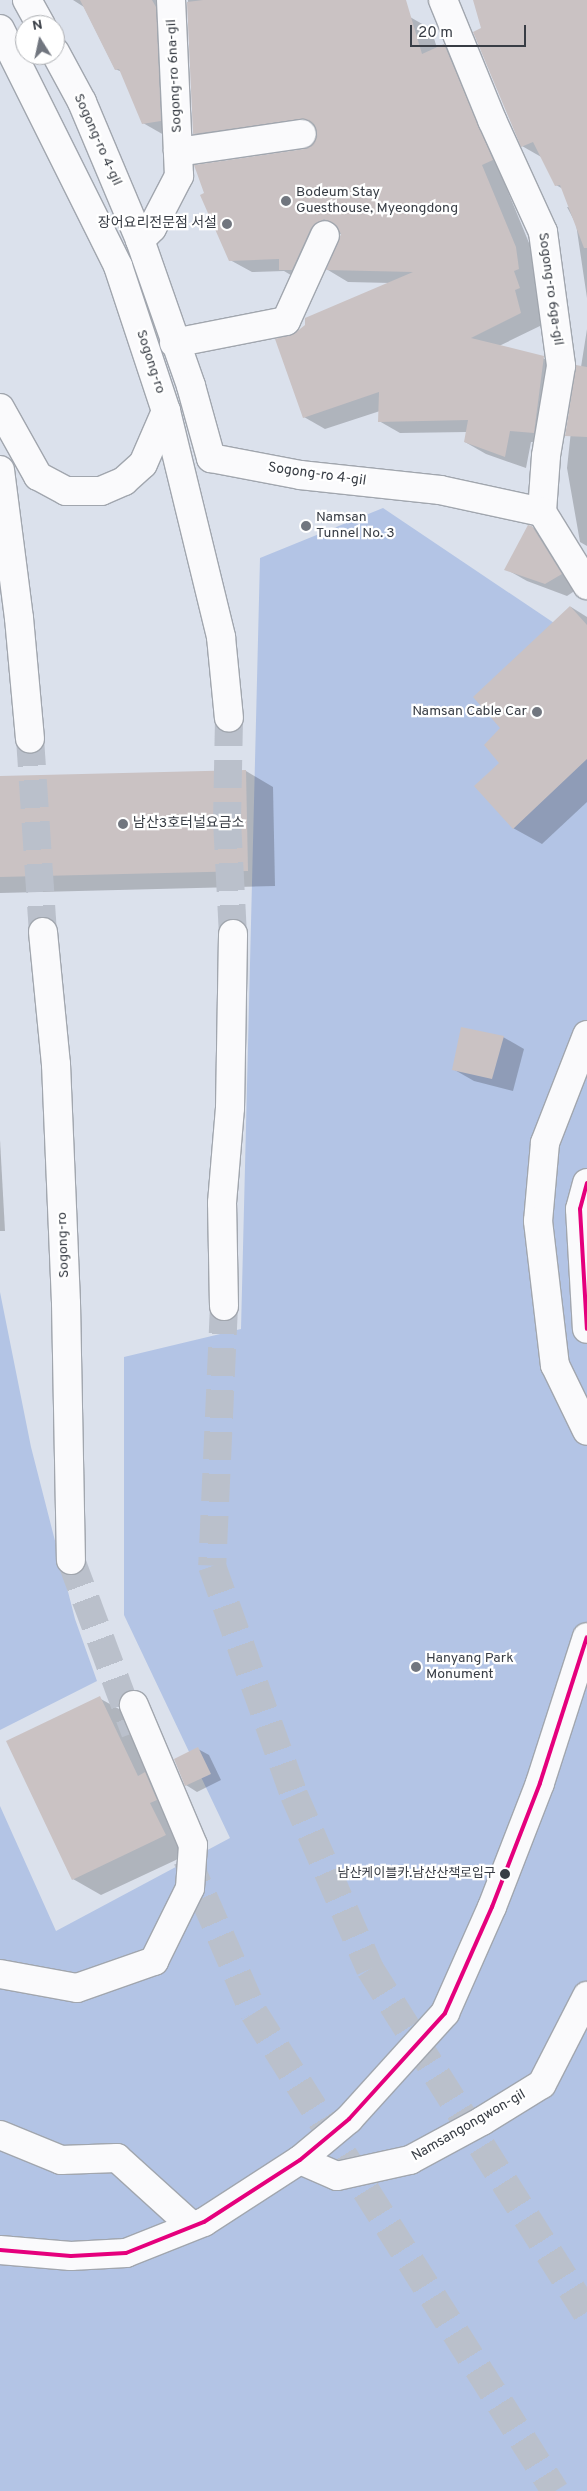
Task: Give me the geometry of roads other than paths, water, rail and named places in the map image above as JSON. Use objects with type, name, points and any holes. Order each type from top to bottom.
[{"type":"street","points":[[27,0],[35,15]]},
{"type":"street","name":"Sogong-ro 6na-gil","points":[[140,240],[152,228],[179,176],[171,0]]},
{"type":"street","name":"Sogong-ro 6ga-gil","points":[[443,0],[492,120],[543,232],[561,366],[546,456],[542,512]]},
{"type":"street","name":"Sogong-ro","points":[[0,29],[118,266],[166,411],[221,637],[229,718]]},
{"type":"street","name":"Sogong-ro 4-gil","points":[[62,65],[82,102],[140,240],[174,343],[191,386],[211,458],[300,475],[440,490],[542,512]]},
{"type":"street","name":"Sogong-ro 6na-gil","points":[[178,152],[302,134]]},
{"type":"street","points":[[174,343],[286,322],[325,235]]},
{"type":"street","points":[[0,408],[38,476],[66,491],[101,491],[124,481],[143,464],[166,411]]},
{"type":"street","points":[[0,470],[19,618],[30,738]]},
{"type":"street","points":[[542,512],[587,585]]},
{"type":"street","name":"Sogong-ro","points":[[43,932],[56,1064],[66,1303],[71,1560]]},
{"type":"street","points":[[224,1306],[222,1203],[230,1108],[233,934]]},
{"type":"street","points":[[587,1035],[546,1143],[538,1221],[555,1365],[587,1431]]},
{"type":"street","points":[[587,1183],[580,1210],[587,1329]]},
{"type":"street","points":[[0,2250],[71,2256],[126,2253],[192,2226],[300,2160],[349,2119],[445,2013],[492,1907],[540,1783],[587,1638]]},
{"type":"street","points":[[0,1974],[77,1988],[154,1962],[190,1888],[193,1845],[134,1705]]},
{"type":"street","name":"Namsangongwon-gil","points":[[300,2160],[337,2176],[400,2162],[482,2121],[542,2084],[587,1996]]},
{"type":"street","points":[[0,2135],[61,2160],[117,2158],[192,2226]]},
{"type":"tunnel","points":[[229,718],[227,821],[233,934]]},
{"type":"tunnel","points":[[30,738],[43,932]]},
{"type":"tunnel","points":[[224,1306],[212,1566],[294,1795],[370,1969],[587,2314]]},
{"type":"tunnel","points":[[71,1560],[135,1732]]},
{"type":"tunnel","points":[[187,1859],[254,2013],[555,2491]]},
{"type":"place","name":"Bodeum Stay Guesthouse, Myeongdong","points":[[286,201]]},
{"type":"place","name":"장어요리전문점 서설","points":[[227,224]]},
{"type":"place","name":"Namsan Tunnel No. 3","points":[[306,526]]},
{"type":"place","name":"Namsan Cable Car","points":[[537,712]]},
{"type":"place","name":"남산3호터널요금소","points":[[123,824]]},
{"type":"place","name":"Hanyang Park Monument","points":[[416,1667]]},
{"type":"place","name":"남산케이블카.남산산책로입구","points":[[505,1874]]}]
